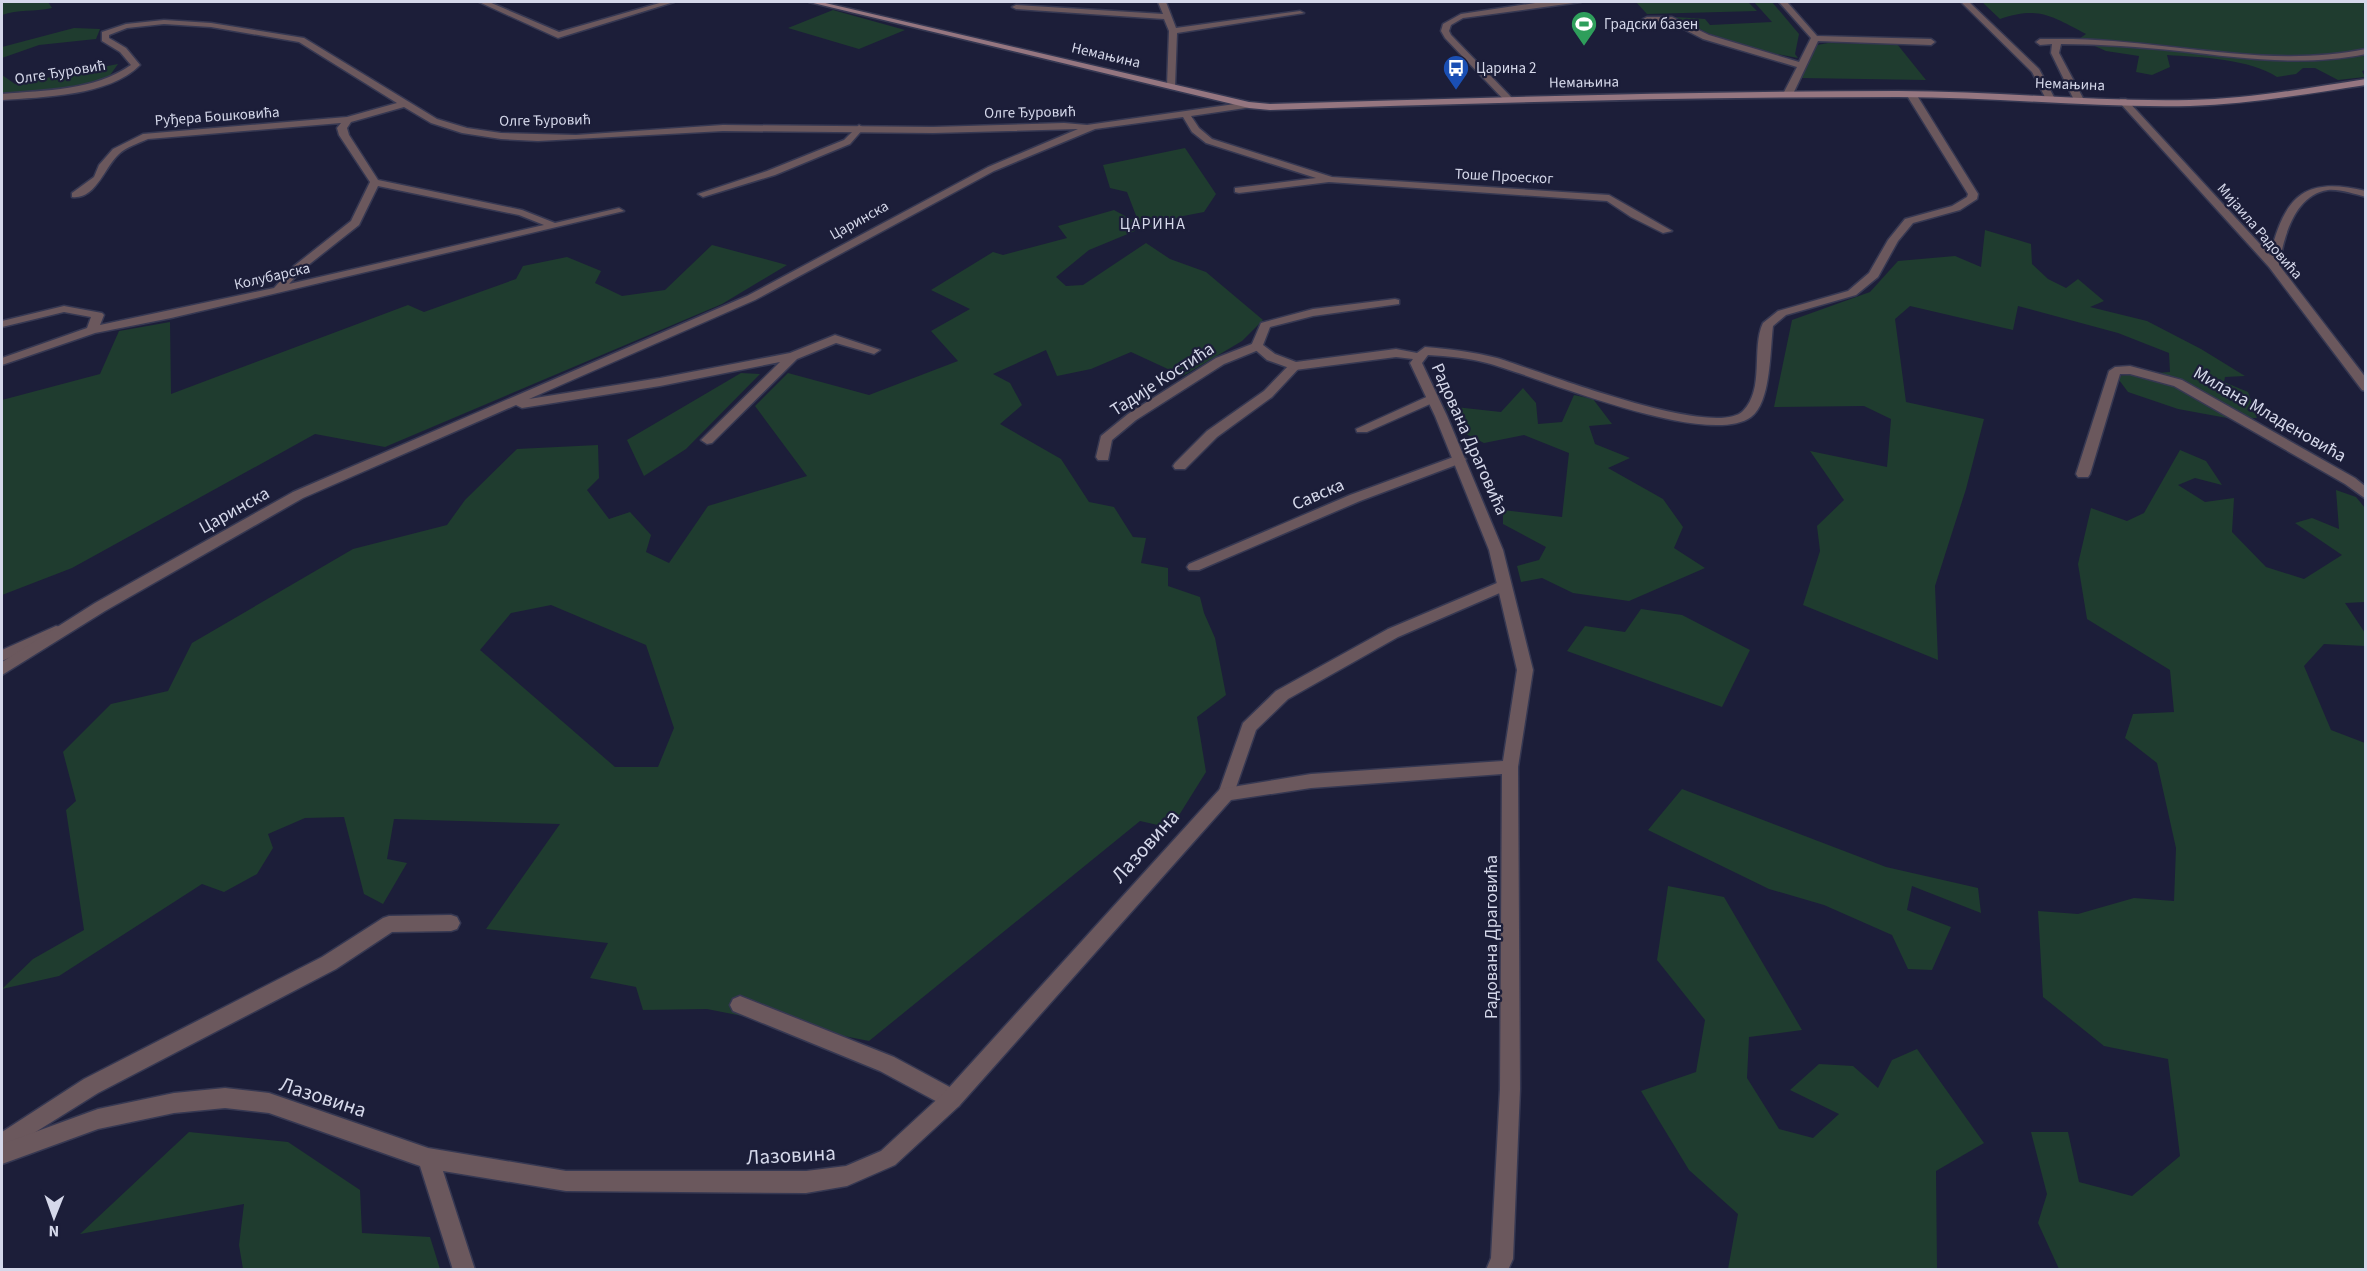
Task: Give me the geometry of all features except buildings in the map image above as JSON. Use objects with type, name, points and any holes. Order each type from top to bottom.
[{"type":"main road","name":"Немањина","points":[[813,2],[1249,105],[1312,108],[1508,99],[1788,94],[1911,94],[2190,103],[2242,100],[2366,82]]},
{"type":"street","points":[[483,2],[558,35],[670,2]]},
{"type":"street","points":[[1162,2],[1173,31],[1171,86]]},
{"type":"street","points":[[1508,99],[1448,36],[1445,31],[1446,24],[1461,16],[1548,3],[1577,2]]},
{"type":"street","points":[[1783,2],[1815,38],[1931,42]]},
{"type":"street","points":[[1965,2],[2036,72],[2050,99]]},
{"type":"street","points":[[1016,7],[1168,17]]},
{"type":"street","points":[[1173,31],[1300,13]]},
{"type":"street","points":[[1647,20],[1669,19],[1706,37],[1801,66]]},
{"type":"street","name":"Олге Ђуровић","points":[[2,97],[73,88],[108,81],[129,72],[136,65],[123,51],[105,39],[105,34],[126,26],[164,22],[211,25],[302,40],[455,130],[518,138],[711,128],[932,130],[1093,126]]},
{"type":"street","points":[[1788,94],[1815,38]]},
{"type":"street","points":[[2040,42],[2132,44],[2285,58],[2324,58],[2366,51]]},
{"type":"street","points":[[2057,42],[2055,54],[2079,100]]},
{"type":"street","name":"Радована Драговића","points":[[1497,1269],[1502,1259],[1510,1089],[1510,767],[1525,670],[1497,550],[1416,363],[1425,351],[1492,361],[1679,419],[1719,423],[1745,417],[1757,403],[1767,325],[1782,313],[1852,293],[1874,275],[1893,240],[1909,221],[1956,207],[1972,199],[1973,194],[1911,94]]},
{"type":"street","name":"Мијаила Радовића","points":[[2123,101],[2273,265],[2366,387]]},
{"type":"street","name":"Руђера Бошковића","points":[[76,195],[98,179],[104,165],[116,151],[146,136],[348,120],[406,103]]},
{"type":"street","name":"Царинска","points":[[2,669],[78,621],[298,495],[751,298],[950,189],[1093,126],[1249,105]]},
{"type":"street","name":"Тоше Проеског","points":[[1185,113],[1196,130],[1209,141],[1331,180]]},
{"type":"street","points":[[348,120],[342,128],[344,135],[375,182],[522,213],[552,225]]},
{"type":"street","points":[[703,194],[771,173],[846,142],[859,128]]},
{"type":"street","name":"Тоше Проеског","points":[[1239,190],[1331,180],[1609,198],[1635,215],[1667,231]]},
{"type":"street","points":[[279,289],[298,268],[355,223],[375,182]]},
{"type":"street","points":[[2273,265],[2277,242],[2287,217],[2304,198],[2323,188],[2341,188],[2366,194]]},
{"type":"street","name":"Колубарска","points":[[2,362],[92,330],[171,315],[619,211]]},
{"type":"street","points":[[1395,302],[1319,310],[1291,316],[1265,325],[1257,346],[1271,357],[1295,366],[1396,352],[1421,357]]},
{"type":"street","points":[[2,324],[64,309],[98,315],[92,330]]},
{"type":"street","name":"Царинска","points":[[498,408],[660,382],[793,356],[835,339],[874,350]]},
{"type":"street","name":"Тадије Костића","points":[[1104,457],[1106,439],[1132,417],[1220,361],[1257,346]]},
{"type":"street","name":"Царинска","points":[[707,440],[793,356]]},
{"type":"street","points":[[1180,466],[1212,434],[1268,394],[1295,366]]},
{"type":"street","name":"Милана Младеновића","points":[[2083,474],[2115,371],[2130,370],[2178,383],[2341,475],[2366,495]]},
{"type":"street","points":[[1362,429],[1432,399]]},
{"type":"street","name":"Савска","points":[[1194,567],[1355,498],[1459,459]]},
{"type":"street","points":[[1504,585],[1393,633],[1282,695],[1249,727],[1226,794],[1311,781],[1510,767]]},
{"type":"street","points":[[2,656],[78,621]]},
{"type":"street","name":"Лазовина","points":[[2,1154],[98,1119],[174,1103],[225,1098],[270,1102],[428,1158],[566,1181],[806,1182],[847,1176],[888,1158],[952,1099],[1226,794]]},
{"type":"street","points":[[2,1143],[91,1086],[329,963],[388,924],[451,923]]},
{"type":"street","points":[[740,1005],[887,1064],[952,1099]]},
{"type":"street","points":[[428,1158],[464,1269]]},
{"type":"green space","points":[[2,2],[48,2],[52,8],[2,15]]},
{"type":"green space","points":[[1636,2],[1748,2],[1757,11],[1647,14]]},
{"type":"green space","points":[[1754,2],[1772,2],[1799,34],[1795,54],[1798,58],[1766,52],[1710,34],[1675,17],[1705,19],[1710,25],[1772,22]]},
{"type":"green space","points":[[1982,2],[2365,2],[2365,50],[2351,52],[2365,56],[2365,70],[2362,71],[2365,77],[2338,80],[2315,68],[2303,68],[2296,74],[2277,77],[2253,66],[2239,63],[2167,55],[2170,67],[2152,75],[2136,72],[2139,56],[2106,51],[2079,39],[2086,34],[2045,15],[2025,13],[2000,19]]},
{"type":"green space","points":[[833,10],[905,30],[859,49],[788,28]]},
{"type":"green space","points":[[74,28],[100,29],[96,39],[39,45],[2,58],[2,47]]},
{"type":"green space","points":[[1828,43],[1897,44],[1926,80],[1801,78],[1817,45]]},
{"type":"green space","points":[[118,64],[108,78],[44,95],[2,95],[2,75],[15,84]]},
{"type":"green space","points":[[1185,148],[1216,194],[1204,212],[1178,217],[1165,228],[1140,226],[1127,192],[1110,188],[1103,165]]},
{"type":"green space","points":[[1114,210],[1134,221],[1135,231],[1089,250],[1056,277],[1066,286],[1083,285],[1146,243],[1170,259],[1206,272],[1263,320],[1242,341],[1183,376],[1131,352],[1091,369],[1057,376],[1046,350],[993,374],[1010,383],[1022,405],[1000,424],[1061,459],[1089,502],[1114,507],[1133,537],[1146,538],[1141,563],[1168,568],[1168,586],[1200,597],[1215,638],[1226,695],[1197,717],[1206,772],[1171,828],[1140,821],[869,1041],[707,1009],[643,1010],[636,987],[590,978],[608,943],[486,929],[560,824],[394,819],[387,859],[407,863],[383,904],[364,894],[344,817],[305,818],[268,834],[273,848],[257,874],[224,892],[202,884],[59,976],[2,989],[33,959],[84,930],[66,810],[76,801],[63,752],[111,704],[168,691],[192,643],[353,549],[447,525],[465,500],[517,449],[598,445],[599,478],[587,490],[609,519],[630,512],[651,535],[646,552],[669,563],[708,506],[807,476],[755,406],[788,373],[869,395],[958,361],[931,331],[970,309],[931,290],[993,252],[1003,255],[1067,238],[1058,226]],"holes":[[[551,605],[646,645],[674,728],[658,767],[615,767],[480,650],[511,613]]]},
{"type":"green space","points":[[1985,230],[2031,244],[2032,264],[2048,279],[2066,288],[2078,279],[2104,301],[2090,307],[2147,321],[2201,349],[2245,376],[2225,377],[2224,382],[2248,392],[2257,418],[2227,418],[2178,409],[2128,392],[2116,376],[2170,372],[2169,353],[2118,333],[2018,306],[2013,330],[1910,306],[1895,319],[1906,402],[1984,419],[1966,489],[1935,586],[1938,660],[1803,605],[1820,551],[1817,526],[1844,500],[1810,451],[1887,467],[1891,419],[1864,406],[1774,407],[1792,320],[1870,292],[1898,261],[1955,256],[1981,267]]},
{"type":"green space","points":[[712,245],[787,265],[722,304],[385,447],[315,434],[72,568],[2,595],[2,400],[100,374],[119,331],[170,322],[171,394],[408,305],[424,312],[516,279],[523,266],[567,257],[601,271],[595,283],[622,296],[665,290]]},
{"type":"green space","points":[[741,373],[760,374],[686,449],[644,476],[627,440]]},
{"type":"green space","points":[[1523,388],[1536,403],[1538,424],[1562,422],[1574,395],[1593,399],[1612,424],[1589,426],[1595,444],[1630,458],[1608,468],[1663,499],[1683,527],[1674,548],[1705,568],[1629,601],[1573,593],[1542,578],[1521,582],[1517,566],[1539,560],[1546,547],[1503,524],[1503,510],[1562,517],[1569,453],[1524,435],[1484,443],[1460,431],[1446,406],[1501,412]]},
{"type":"green space","points":[[2180,450],[2206,461],[2222,485],[2195,478],[2178,485],[2205,502],[2234,498],[2232,532],[2266,567],[2304,579],[2342,555],[2295,523],[2312,518],[2339,529],[2336,490],[2356,497],[2365,508],[2365,602],[2345,603],[2365,633],[2365,646],[2324,644],[2304,666],[2331,730],[2365,743],[2365,1269],[2059,1269],[2038,1223],[2047,1194],[2031,1132],[2068,1132],[2079,1182],[2132,1196],[2180,1156],[2168,1059],[2104,1046],[2043,997],[2038,911],[2078,914],[2134,898],[2174,901],[2176,848],[2157,763],[2125,738],[2133,714],[2174,712],[2170,670],[2087,619],[2078,564],[2091,508],[2127,521],[2144,513]]},
{"type":"green space","points":[[1641,609],[1682,615],[1750,650],[1722,707],[1567,651],[1585,626],[1625,632]]},
{"type":"green space","points":[[1682,789],[1886,867],[1978,888],[1981,913],[1912,886],[1907,910],[1951,927],[1932,970],[1908,969],[1892,935],[1824,905],[1769,889],[1648,830]]},
{"type":"green space","points":[[1668,886],[1724,897],[1802,1030],[1749,1037],[1747,1078],[1779,1129],[1813,1138],[1839,1114],[1790,1090],[1819,1064],[1853,1066],[1878,1088],[1892,1060],[1917,1049],[1984,1143],[1936,1171],[1937,1269],[1728,1269],[1738,1214],[1689,1170],[1641,1091],[1696,1072],[1705,1020],[1657,960]]},
{"type":"green space","points":[[189,1132],[288,1142],[360,1190],[362,1233],[430,1237],[440,1269],[243,1269],[239,1245],[244,1204],[80,1234]]},
{"type":"place","name":"Градски базен","points":[[1584,47]]},
{"type":"place","name":"Царина 2","points":[[1456,91]]},
{"type":"district","name":"ЦАРИНА","points":[[1153,223]]}]
